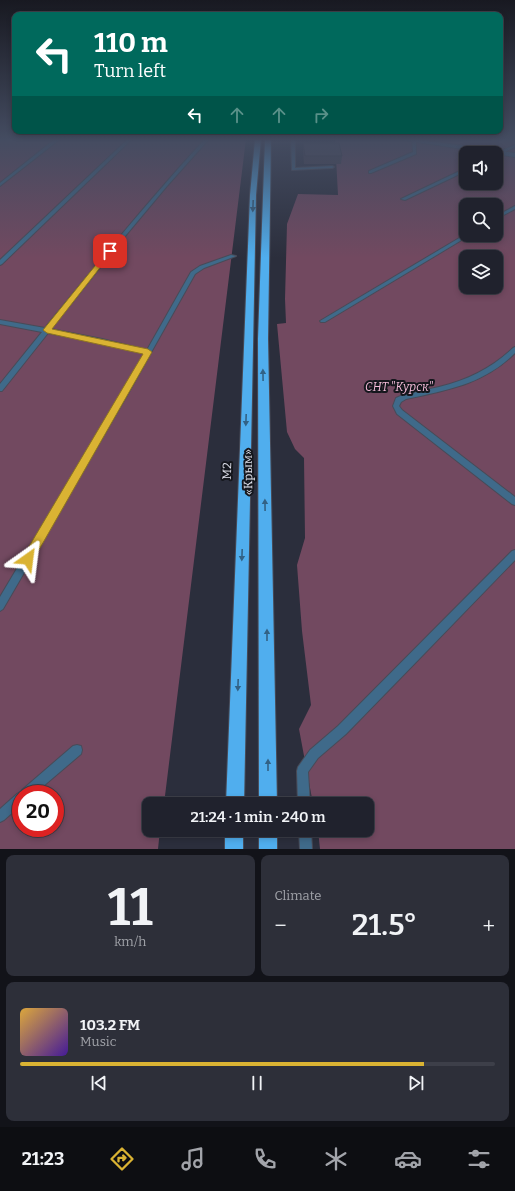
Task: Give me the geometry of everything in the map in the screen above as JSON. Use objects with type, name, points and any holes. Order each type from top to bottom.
[{"type":"highway","name":"М2","points":[[235,797],[254,179]]},
{"type":"highway","name":"«Крым»","points":[[267,179],[263,339],[268,797]]},
{"type":"highway","points":[[234,837],[234,849]]},
{"type":"highway","points":[[268,837],[268,849]]},
{"type":"lane","points":[[0,185],[8,179]]},
{"type":"lane","points":[[0,263],[88,179]]},
{"type":"lane","points":[[0,389],[129,228],[172,179]]},
{"type":"lane","points":[[402,199],[445,179]]},
{"type":"lane","points":[[503,214],[515,207]]},
{"type":"lane","points":[[323,321],[459,240]]},
{"type":"lane","points":[[0,606],[193,273],[202,266],[233,256]]},
{"type":"lane","points":[[0,322],[47,330],[148,352]]},
{"type":"lane","points":[[515,349],[493,368],[462,383],[447,388],[405,397],[398,400],[396,406],[399,412],[515,502]]},
{"type":"lane","points":[[304,797],[302,771],[314,754],[348,724],[424,649],[515,554]]},
{"type":"lane","points":[[36,785],[77,750]]},
{"type":"lane","points":[[0,816],[12,806]]},
{"type":"lane","points":[[306,837],[306,849]]},
{"type":"green space","points":[[0,179],[241,179],[165,797],[142,797],[142,837],[159,837],[158,849],[0,849]]},
{"type":"green space","name":"СНТ \"Курск\"","points":[[337,179],[459,179],[459,190],[503,190],[503,179],[515,179],[515,849],[320,849],[319,837],[374,837],[374,797],[312,797],[299,729],[311,705],[302,631],[297,565],[305,538],[304,458],[295,449],[287,432],[277,324],[286,323],[285,299],[287,224],[298,194],[338,195]]},
{"type":"route","points":[[28,559],[148,352],[47,330],[110,251]]}]
